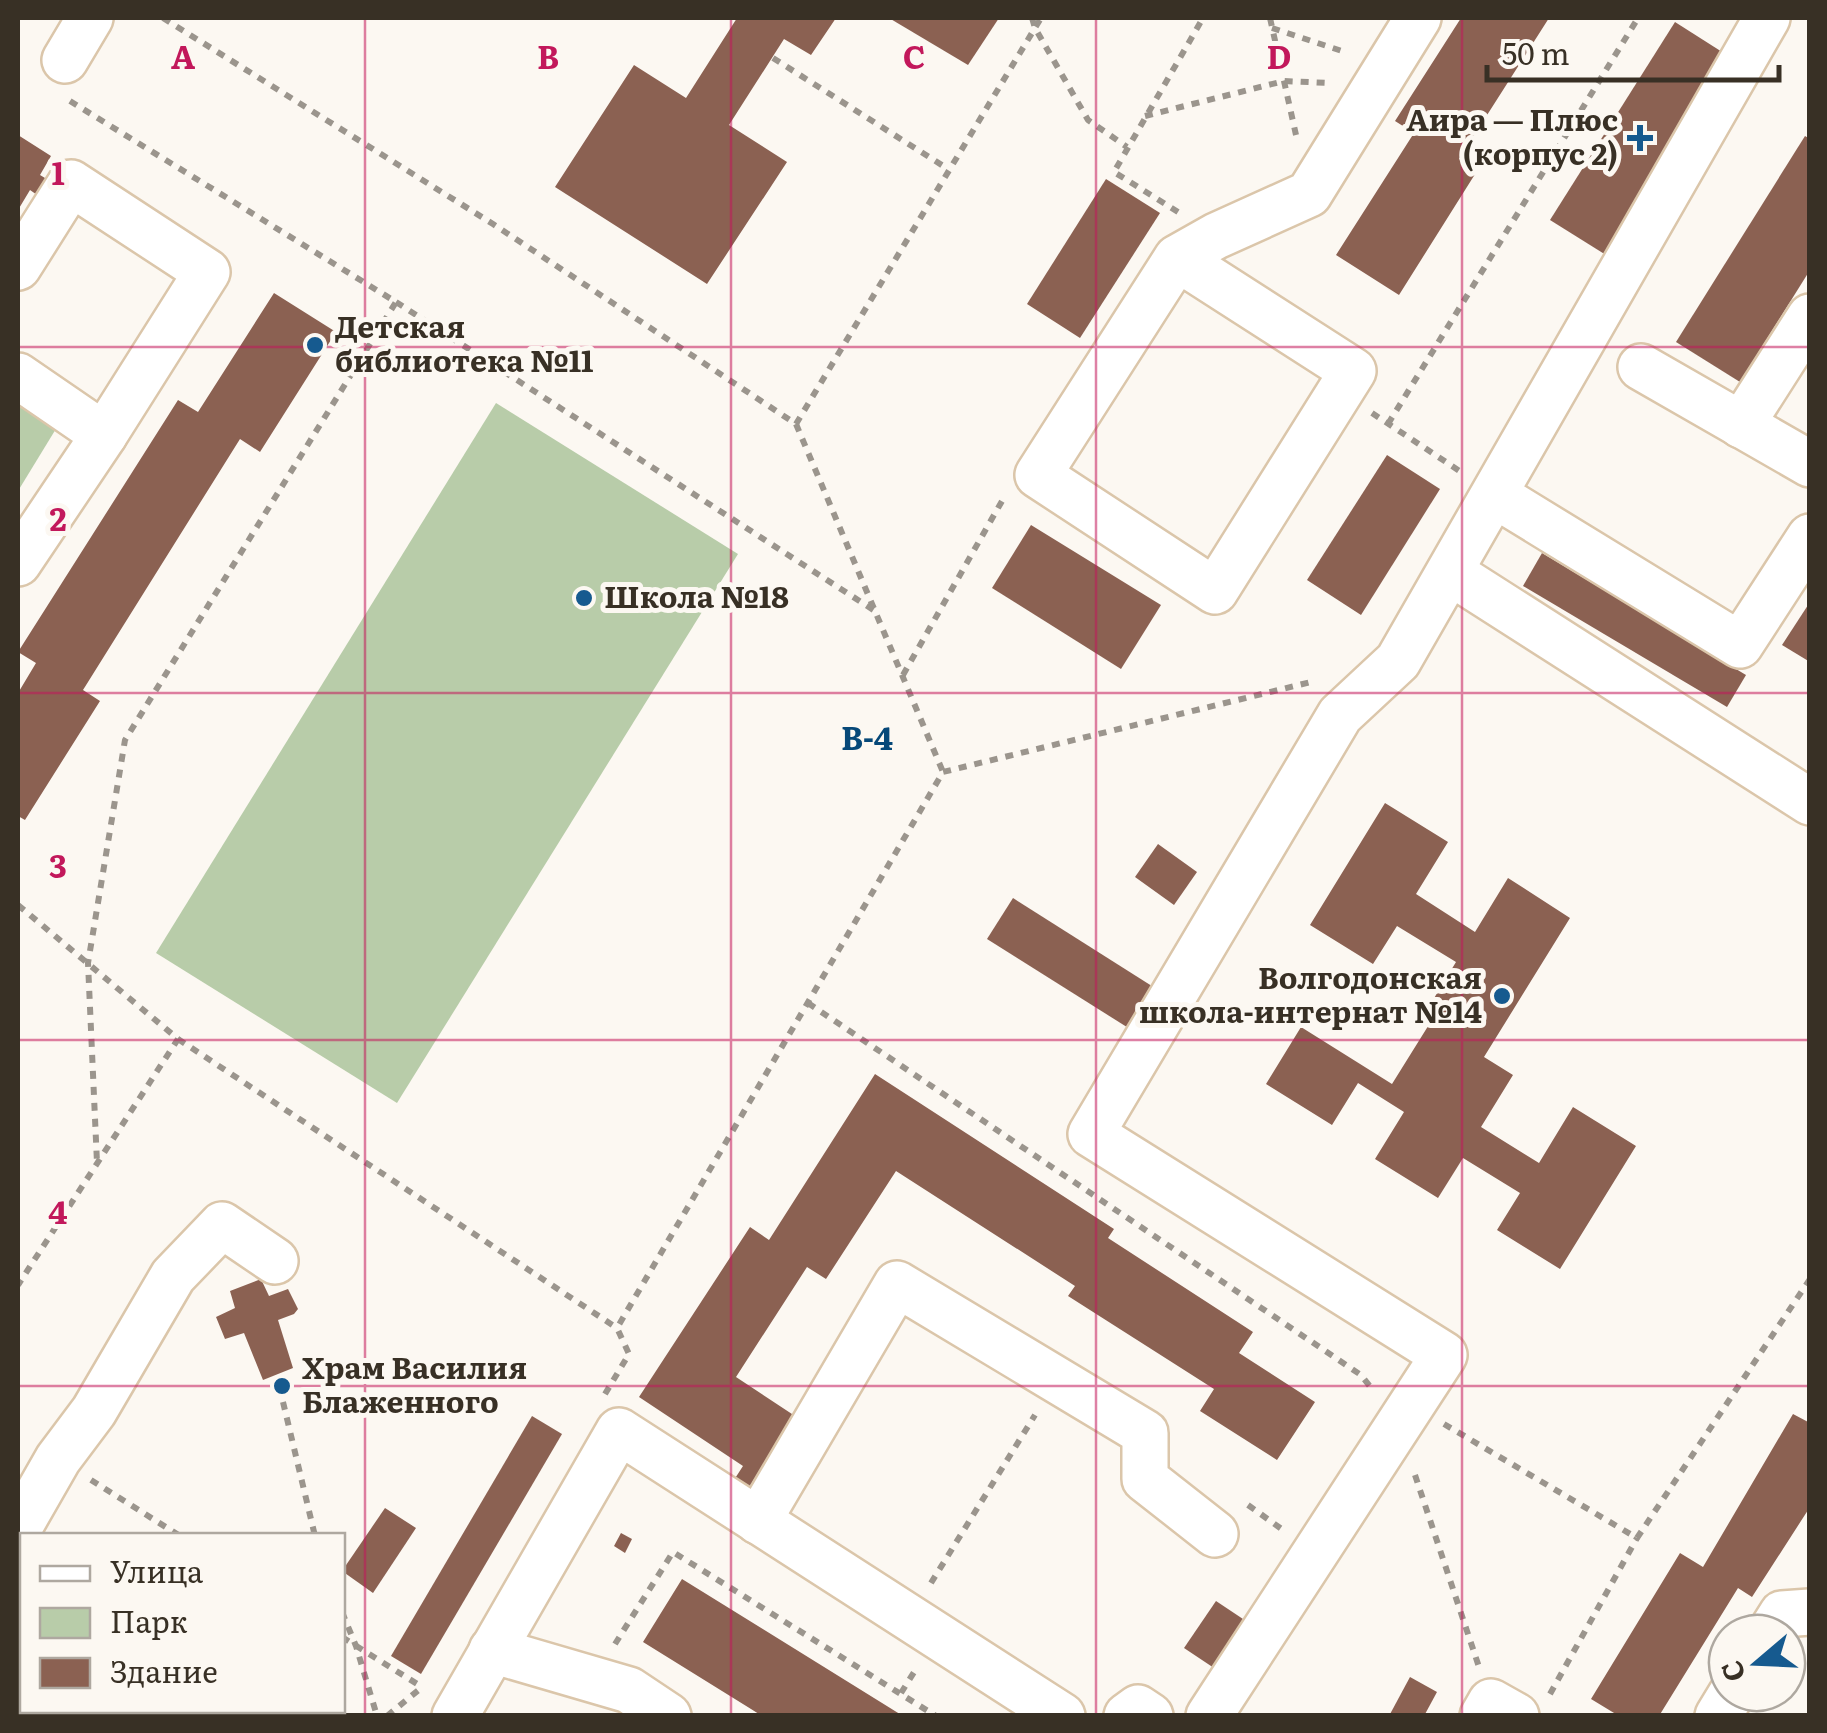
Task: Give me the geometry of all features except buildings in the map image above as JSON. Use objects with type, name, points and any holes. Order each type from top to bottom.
[{"type":"street","points":[[64,78],[90,18]]},
{"type":"street","points":[[1177,258],[1353,371],[1215,591],[1038,476],[1177,258],[1309,194],[1418,18]]},
{"type":"street","points":[[1209,1716],[1444,1355],[1091,1134],[1340,716],[1398,661],[1767,18]]},
{"type":"street","points":[[18,267],[71,183],[207,272],[18,563]]},
{"type":"street","points":[[1740,425],[1810,318]]},
{"type":"street","points":[[1641,367],[1810,464]]},
{"type":"street","points":[[18,376],[104,435]]},
{"type":"street","points":[[1496,495],[1740,645],[1810,537]]},
{"type":"street","points":[[1450,572],[1810,802]]},
{"type":"street","points":[[21,1520],[58,1459],[94,1411],[173,1276],[222,1225],[275,1261]]},
{"type":"street","points":[[758,1521],[898,1284],[1144,1433],[1145,1480],[1215,1534]]},
{"type":"street","points":[[445,1704],[492,1650],[619,1432],[1062,1716]]},
{"type":"street","points":[[492,1650],[630,1690],[668,1716]]},
{"type":"street","points":[[1127,1716],[1138,1708],[1150,1716]]},
{"type":"path","points":[[162,18],[492,224],[796,424],[943,772]]},
{"type":"path","points":[[1032,18],[1088,120],[1126,147]]},
{"type":"path","points":[[796,424],[1042,18]]},
{"type":"path","points":[[1203,18],[1114,172],[1216,236]]},
{"type":"path","points":[[1270,18],[1309,194]]},
{"type":"path","points":[[1388,424],[1638,18]]},
{"type":"path","points":[[1272,28],[1382,76]]},
{"type":"path","points":[[773,58],[948,168]]},
{"type":"path","points":[[1144,116],[1284,80],[1382,76]]},
{"type":"path","points":[[64,78],[396,302],[875,610]]},
{"type":"path","points":[[97,1163],[88,963],[125,740],[396,302]]},
{"type":"path","points":[[1338,391],[1496,495]]},
{"type":"path","points":[[902,676],[1002,501],[1038,476]]},
{"type":"path","points":[[618,1328],[943,772],[1322,679]]},
{"type":"path","points":[[18,904],[178,1039],[618,1328],[629,1354],[602,1400]]},
{"type":"path","points":[[808,1003],[1361,1375],[1405,1415],[1637,1538]]},
{"type":"path","points":[[18,1285],[178,1039]]},
{"type":"path","points":[[1509,1708],[1637,1538],[1810,1279]]},
{"type":"path","points":[[1361,1375],[1405,1415],[1509,1708]]},
{"type":"path","points":[[909,1618],[1057,1379]]},
{"type":"path","points":[[283,1402],[315,1533]]},
{"type":"path","points":[[58,1459],[175,1533]]},
{"type":"path","points":[[593,1679],[673,1552],[936,1716]]},
{"type":"path","points":[[345,1619],[377,1716]]},
{"type":"path","points":[[345,1639],[445,1704]]},
{"type":"path","points":[[432,1671],[445,1704]]},
{"type":"path","points":[[387,1716],[445,1704]]},
{"type":"green space","points":[[18,391],[62,419],[18,491]]},
{"type":"green space","points":[[496,403],[738,554],[397,1103],[156,953]]},
{"type":"place","name":"Аира — Плюс (корпус 2)","points":[[1640,138]]},
{"type":"place","name":"Детская библиотека №11","points":[[315,345]]},
{"type":"place","name":"Школа №18","points":[[584,598]]},
{"type":"place","name":"Волгодонская школа-интернат №14","points":[[1502,996]]},
{"type":"place","name":"Храм Василия Блаженного","points":[[282,1386]]},
{"type":"district","name":"В-4","points":[[867,739]]}]
